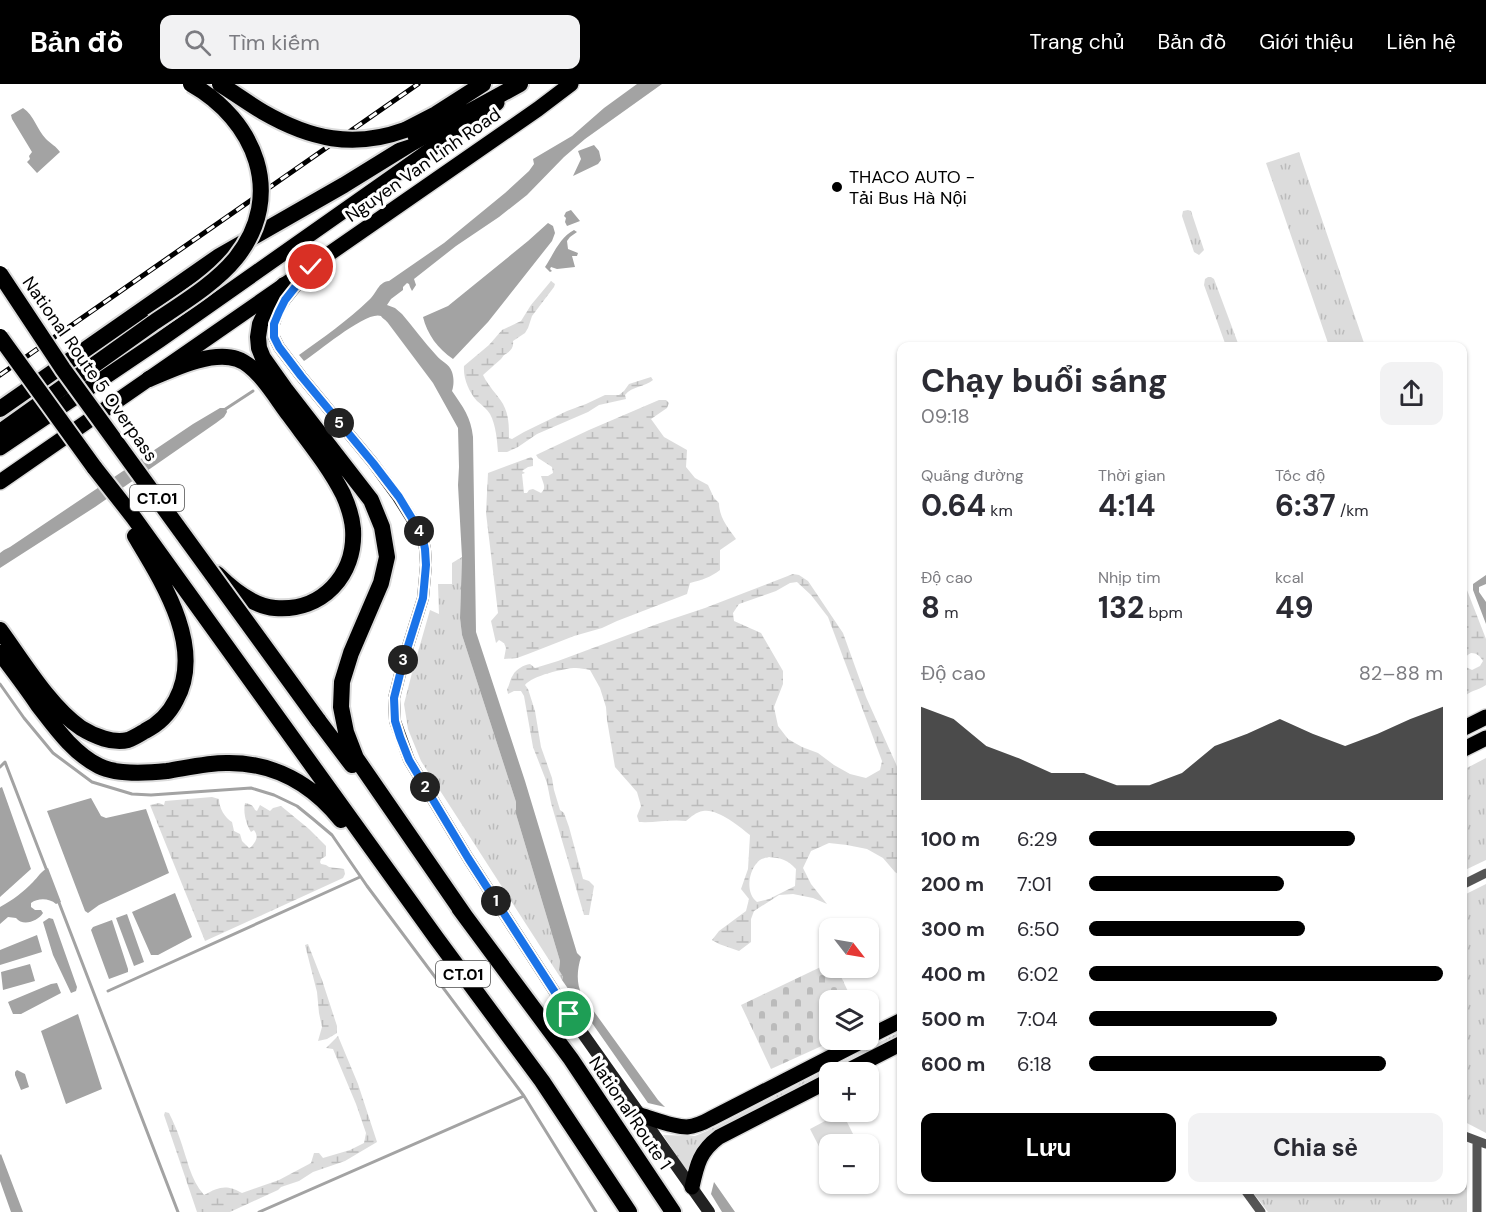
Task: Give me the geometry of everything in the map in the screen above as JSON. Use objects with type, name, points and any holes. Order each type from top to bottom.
[{"type":"highway","points":[[0,432],[201,290],[232,262],[244,246],[260,206],[260,171],[247,138],[231,116],[191,84]]},
{"type":"highway","points":[[220,84],[291,126],[314,134],[345,140],[367,140],[405,130],[436,114],[483,84]]},
{"type":"highway","points":[[0,409],[218,257],[412,143],[522,84]]},
{"type":"highway","name":"National Route 5 Overpass","points":[[0,274],[63,369],[318,720]]},
{"type":"highway","points":[[284,285],[260,324],[259,348],[263,358],[285,389],[371,500],[382,526],[387,557],[381,583],[351,653],[342,682],[341,707],[346,732],[356,758],[465,916]]},
{"type":"highway","name":"CT.01","points":[[0,340],[134,518],[542,1082],[629,1212]]},
{"type":"highway","points":[[149,379],[191,362],[226,356],[244,362],[256,372],[326,464],[348,507],[353,531],[347,566],[340,580],[321,597],[294,608],[273,608],[259,604],[231,587],[217,574],[159,500]]},
{"type":"highway","points":[[0,630],[63,713],[81,728],[98,736],[112,740],[128,740],[160,721],[172,708],[182,690],[186,671],[186,648],[178,618],[160,577],[94,467]]},
{"type":"highway","points":[[0,653],[57,729],[79,753],[100,767],[126,772],[152,773],[226,762],[276,770],[300,782],[333,810],[437,939]]},
{"type":"highway","name":"National Route 1","points":[[318,720],[571,1059],[673,1212]]},
{"type":"main road","name":"Nguyen Van Linh Road","points":[[0,448],[169,334],[522,84]]},
{"type":"main road","name":"Nguyen Van Linh Road","points":[[0,482],[571,84]]},
{"type":"main road","points":[[311,267],[285,300],[274,324],[274,337],[301,376],[399,497],[422,535],[425,549],[423,598],[394,698],[395,721],[409,760],[468,858],[556,995],[708,1212]]},
{"type":"main road","points":[[285,389],[301,376]]},
{"type":"main road","points":[[1467,726],[1486,717]]},
{"type":"main road","points":[[1467,748],[1486,738]]},
{"type":"main road","points":[[879,1032],[897,1022]]},
{"type":"main road","points":[[864,1062],[897,1046]]},
{"type":"main road","points":[[640,1115],[677,1126],[696,1125],[845,1050]]},
{"type":"main road","points":[[692,1187],[699,1159],[709,1145],[719,1137],[819,1086]]},
{"type":"street","points":[[1467,882],[1486,873]]},
{"type":"street","points":[[1477,1212],[1481,1142]]},
{"type":"street","points":[[1248,1194],[1261,1212]]},
{"type":"green space","points":[[1299,152],[1364,342],[1328,342],[1266,163]]},
{"type":"green space","points":[[1183,211],[1191,211],[1204,250],[1199,255],[1194,252],[1182,216]]},
{"type":"green space","points":[[1211,277],[1214,279],[1238,342],[1225,342],[1204,285],[1205,279]]},
{"type":"green space","points":[[551,281],[555,284],[554,287],[532,316],[525,333],[513,341],[510,351],[483,375],[505,408],[509,438],[512,439],[605,395],[619,395],[629,384],[651,377],[653,380],[628,392],[625,395],[626,399],[599,405],[537,434],[518,447],[507,452],[498,452],[492,418],[469,389],[464,375],[464,366],[489,345],[502,330],[521,321]]},
{"type":"green space","points":[[659,400],[666,400],[669,403],[667,408],[651,419],[664,437],[687,450],[686,467],[695,478],[708,485],[719,503],[724,522],[736,539],[720,550],[720,570],[713,575],[690,583],[687,594],[602,628],[517,658],[504,659],[506,648],[499,640],[496,643],[491,621],[498,613],[486,513],[488,473],[531,457],[533,466],[522,471],[525,473],[522,474],[524,493],[533,489],[541,493],[544,487],[541,476],[553,473],[552,467],[536,455]]},
{"type":"green space","points":[[462,557],[460,618],[462,635],[516,802],[516,814],[560,961],[559,969],[562,980],[421,761],[408,729],[404,704],[430,610],[439,614],[438,584],[452,584],[452,563]]},
{"type":"green space","points":[[793,574],[808,581],[843,633],[866,697],[897,767],[897,873],[883,858],[867,849],[829,843],[811,851],[803,868],[811,884],[827,904],[813,898],[793,894],[779,895],[754,911],[751,919],[751,942],[739,951],[712,940],[719,931],[746,911],[749,899],[741,889],[748,869],[750,835],[728,818],[709,811],[698,812],[686,821],[639,822],[637,816],[641,806],[637,792],[615,767],[606,707],[600,688],[590,670],[564,669],[534,679],[525,685],[535,711],[541,747],[560,810],[564,813],[569,827],[583,879],[594,886],[589,915],[584,915],[547,783],[533,747],[524,696],[521,691],[508,694],[507,689],[514,673],[525,665],[530,664],[535,668],[558,661]],"holes":[[[797,582],[811,595],[828,617],[882,761],[880,770],[866,778],[850,774],[818,753],[788,739],[778,726],[774,707],[783,684],[783,671],[761,633],[734,621],[733,613],[739,604],[776,591],[790,583]],[[763,858],[777,858],[790,863],[796,869],[795,886],[769,899],[757,902],[751,894],[749,884],[753,868]]]},
{"type":"green space","points":[[1467,590],[1486,639],[1486,685],[1468,693],[1467,668],[1472,670],[1480,666],[1483,661],[1473,653],[1467,655]]},
{"type":"green space","points":[[1486,758],[1486,860],[1467,869],[1467,768]]},
{"type":"green space","points":[[212,797],[219,799],[221,809],[232,822],[234,831],[240,834],[242,841],[249,848],[257,837],[256,832],[254,830],[251,832],[246,822],[245,803],[257,811],[260,805],[270,811],[281,806],[326,846],[326,856],[321,859],[321,864],[344,869],[343,878],[205,941],[150,805],[159,803],[164,805],[165,801]]},
{"type":"green space","points":[[1486,884],[1486,1133],[1467,1123],[1467,894]]},
{"type":"green space","points":[[308,944],[337,1026],[337,1033],[318,1041],[322,1027],[317,992],[305,945]]},
{"type":"green space","points":[[819,968],[819,978],[842,978],[847,990],[819,990],[819,1047],[771,1069],[741,1005]]},
{"type":"green space","points":[[897,1033],[897,1038],[879,1047],[879,1042]]},
{"type":"green space","points":[[338,1036],[358,1084],[377,1142],[345,1161],[313,1172],[299,1181],[281,1187],[230,1212],[197,1212],[164,1115],[165,1112],[169,1113],[172,1119],[192,1175],[204,1195],[223,1188],[231,1188],[242,1193],[279,1180],[311,1163],[314,1153],[319,1153],[323,1158],[350,1150],[364,1143],[366,1133],[333,1049],[326,1048]]},
{"type":"green space","points":[[864,1050],[874,1050],[851,1062],[841,1062]]},
{"type":"green space","points":[[819,1073],[819,1079],[710,1135],[698,1148],[689,1175],[663,1135],[695,1136]]},
{"type":"green space","points":[[823,1122],[847,1122],[853,1134],[819,1134],[819,1147],[810,1129]]},
{"type":"green space","points":[[1254,1194],[1467,1194],[1467,1212],[1268,1212]]},
{"type":"shaded area","points":[[637,84],[662,84],[585,139],[527,195],[414,279],[416,285],[412,291],[407,283],[387,305],[402,314],[451,369],[452,391],[463,407],[470,424],[473,437],[476,632],[525,781],[577,953],[581,957],[578,976],[580,990],[665,1107],[648,1103],[562,980],[563,977],[559,970],[560,961],[516,814],[516,802],[462,635],[458,428],[433,383],[388,322],[381,316],[365,319],[354,325],[304,361],[299,355],[353,315],[372,297],[382,283],[389,281],[444,243],[505,193],[529,171],[534,164],[533,159],[572,136],[604,108]]},
{"type":"shaded area","points":[[23,108],[48,141],[60,152],[37,173],[27,162],[32,152],[11,115]]},
{"type":"shaded area","points":[[594,145],[599,151],[601,160],[598,164],[573,176],[581,159],[578,151]]},
{"type":"shaded area","points":[[571,210],[580,221],[567,226],[564,216]]},
{"type":"shaded area","points":[[548,223],[553,226],[555,233],[552,241],[488,322],[453,359],[434,341],[423,317],[448,306]]},
{"type":"shaded area","points":[[574,230],[577,232],[567,241],[568,249],[578,253],[577,256],[572,256],[575,267],[557,269],[551,267],[550,272],[545,267],[561,242]]},
{"type":"shaded area","points":[[220,408],[226,408],[227,412],[216,423],[95,507],[0,568],[0,553],[4,550]]},
{"type":"shaded area","points":[[1486,575],[1486,584],[1479,587],[1479,592],[1486,602],[1486,624],[1473,590],[1473,584]]},
{"type":"shaded area","points":[[2,787],[31,869],[0,897],[0,788]]},
{"type":"shaded area","points":[[91,798],[101,816],[106,818],[146,809],[169,873],[99,905],[88,913],[85,911],[47,811]]},
{"type":"shaded area","points":[[48,868],[61,902],[56,904],[44,899],[37,900],[31,903],[31,907],[43,913],[38,918],[30,922],[22,922],[8,917],[0,924],[0,907],[22,892],[41,872]]},
{"type":"shaded area","points":[[175,893],[192,937],[158,955],[151,955],[132,912]]},
{"type":"shaded area","points":[[127,914],[144,962],[134,966],[116,918]]},
{"type":"shaded area","points":[[49,918],[53,919],[77,987],[76,991],[71,993],[53,955],[43,922]]},
{"type":"shaded area","points":[[112,920],[128,972],[109,979],[91,930],[93,927]]},
{"type":"shaded area","points":[[37,935],[42,952],[0,965],[0,950]]},
{"type":"shaded area","points":[[30,964],[35,981],[3,990],[1,972]]},
{"type":"shaded area","points":[[57,983],[61,993],[21,1014],[13,1014],[8,1002]]},
{"type":"shaded area","points":[[78,1014],[102,1089],[66,1104],[41,1031]]},
{"type":"shaded area","points":[[17,1070],[25,1074],[29,1087],[21,1090],[15,1075]]},
{"type":"shaded area","points":[[1,1154],[23,1212],[11,1212],[0,1181]]},
{"type":"shaded area","points":[[714,1182],[735,1212],[722,1212],[711,1194]]},
{"type":"waterway","points":[[224,410],[253,391]]},
{"type":"waterway","points":[[0,684],[53,753],[92,782],[132,794],[151,795],[251,788],[274,795],[297,806],[332,835],[367,886],[524,1096],[596,1212]]},
{"type":"waterway","points":[[0,767],[5,762],[47,871]]},
{"type":"waterway","points":[[108,991],[360,877]]},
{"type":"waterway","points":[[58,900],[178,1212]]},
{"type":"waterway","points":[[259,1212],[524,1096]]},
{"type":"railway","points":[[0,375],[418,84]]},
{"type":"place","name":"THACO AUTO - Tải Bus Hà Nội","points":[[837,187]]},
{"type":"route","points":[[311,267],[285,300],[274,324],[274,337],[301,376],[399,497],[422,535],[425,549],[423,598],[394,698],[395,721],[400,737],[409,760],[468,858],[569,1014]]}]
